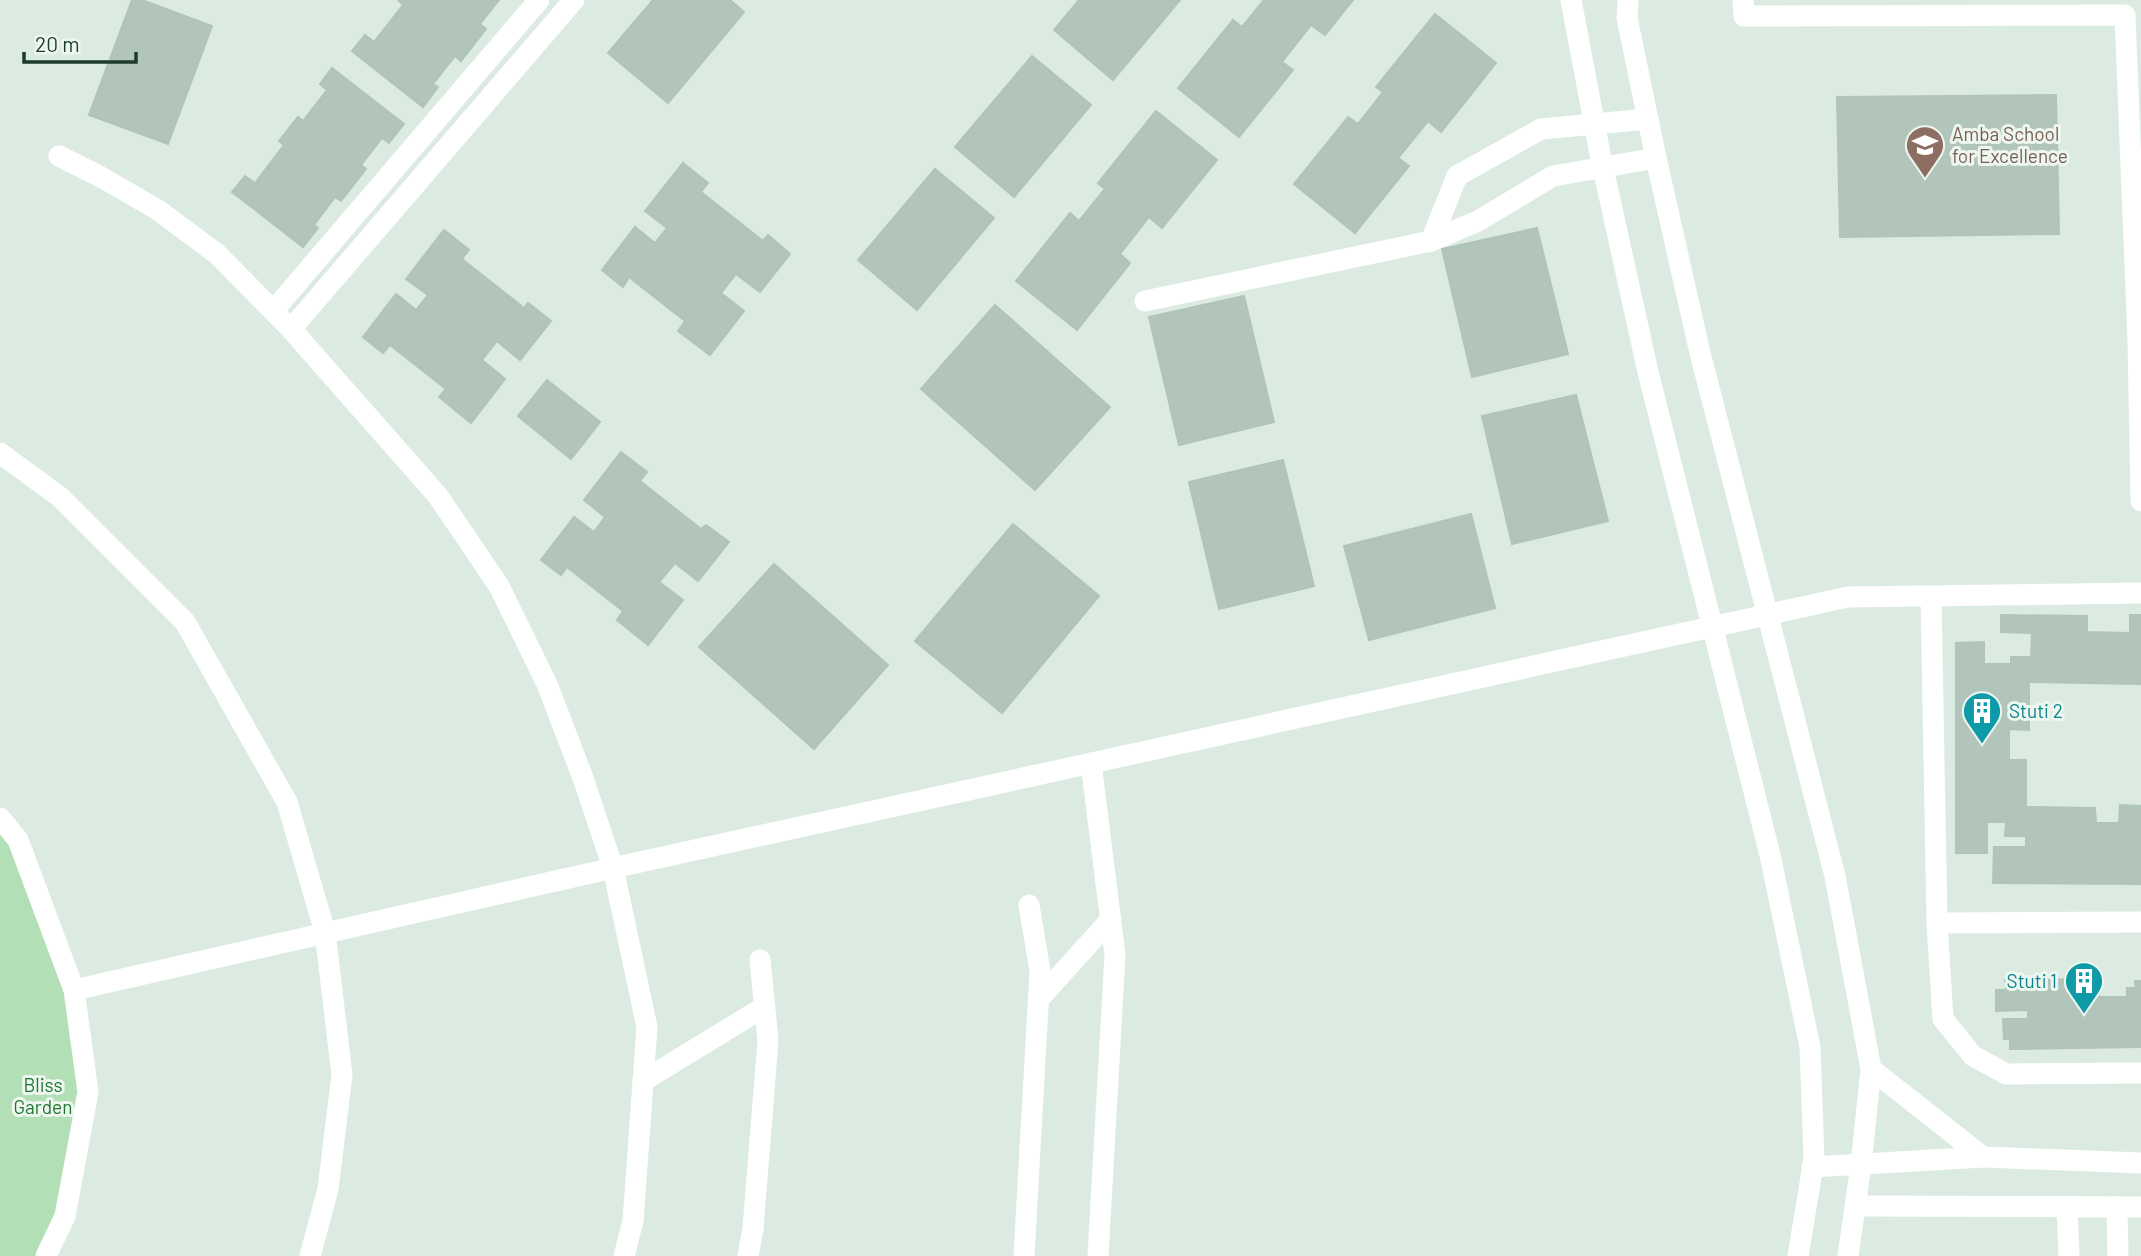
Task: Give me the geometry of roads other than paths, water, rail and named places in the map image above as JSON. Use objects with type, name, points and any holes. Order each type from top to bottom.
[{"type":"street","points":[[274,310],[539,0]]},
{"type":"street","points":[[291,329],[574,0]]},
{"type":"street","points":[[1571,0],[1594,125],[1648,372],[1770,855],[1810,1047],[1814,1159],[1798,1256]]},
{"type":"street","points":[[1628,0],[1627,18],[1700,353],[1835,876],[1871,1069],[1848,1256]]},
{"type":"street","points":[[1743,0],[1744,16],[2043,8],[2125,15],[2134,60],[2141,501]]},
{"type":"street","points":[[1431,241],[1457,176],[1541,130],[1648,119]]},
{"type":"street","points":[[59,156],[158,210],[217,254],[274,310],[438,496],[499,586],[547,684],[583,778],[613,868],[647,1027],[633,1221],[624,1256]]},
{"type":"street","points":[[1145,301],[1431,241],[1478,221],[1553,176],[1656,158]]},
{"type":"street","points":[[0,453],[60,497],[185,622],[288,802],[325,932],[342,1075],[328,1189],[310,1256]]},
{"type":"street","points":[[74,990],[613,868],[1848,597],[2141,593]]},
{"type":"street","points":[[1931,596],[1937,923],[1943,1019],[1973,1056],[2006,1074],[2141,1073]]},
{"type":"street","points":[[1091,763],[1115,955],[1098,1256]]},
{"type":"street","points":[[0,818],[18,840],[74,990],[88,1092],[65,1216],[46,1256]]},
{"type":"street","points":[[1024,1256],[1040,971],[1029,905]]},
{"type":"street","points":[[1039,999],[1111,919]]},
{"type":"street","points":[[1937,923],[2141,922]]},
{"type":"street","points":[[748,1256],[753,1229],[768,1040],[760,960]]},
{"type":"street","points":[[643,1081],[764,1007]]},
{"type":"street","points":[[1871,1069],[1983,1157]]},
{"type":"street","points":[[1811,1167],[1983,1157],[2141,1163]]},
{"type":"street","points":[[1856,1206],[2141,1207]]},
{"type":"street","points":[[2067,1207],[2068,1256]]},
{"type":"street","points":[[2116,1207],[2118,1256]]},
{"type":"place","name":"Amba School for Excellence","points":[[1925,179]]},
{"type":"place","name":"Stuti 2","points":[[1982,745]]},
{"type":"place","name":"Stuti 1","points":[[2084,1015]]},
{"type":"park label","name":"Bliss Garden","points":[[43,1096]]}]
